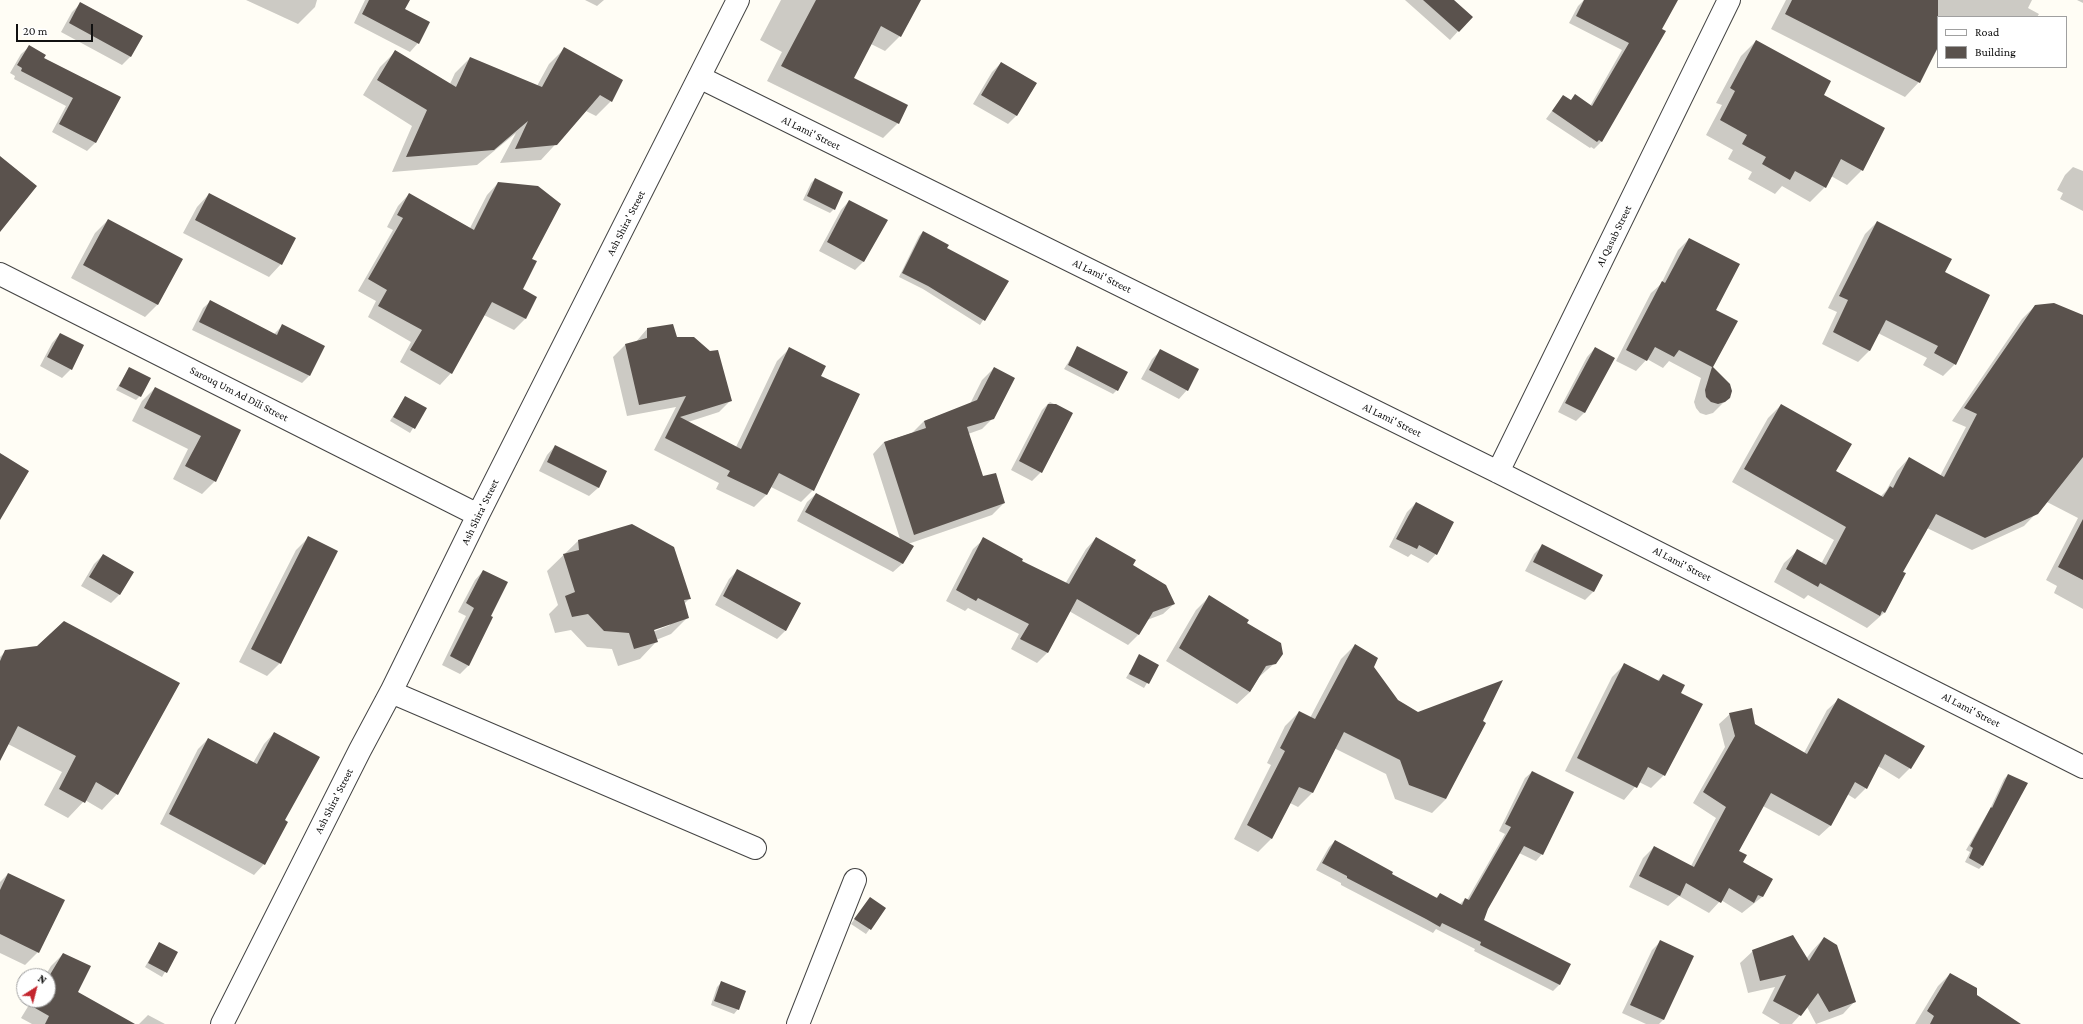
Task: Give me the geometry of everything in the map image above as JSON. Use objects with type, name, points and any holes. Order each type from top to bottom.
[{"type":"street","name":"Al Qasab Street","points":[[1498,472],[1730,0]]},
{"type":"street","name":"Ash Shira' Street","points":[[222,1024],[360,750],[391,692],[478,515],[699,77],[735,1]]},
{"type":"street","name":"Al Lami' Street","points":[[699,77],[1498,472],[2083,767]]},
{"type":"street","name":"Sarouq Um Ad Dili Street","points":[[0,274],[478,515]]},
{"type":"street","points":[[391,692],[756,848]]},
{"type":"street","points":[[798,1024],[855,880]]},
{"type":"building","points":[[369,0],[410,0],[405,9],[430,22],[419,44],[362,14]]},
{"type":"building","points":[[816,0],[921,0],[901,37],[881,26],[854,78],[908,105],[899,124],[781,66]]},
{"type":"building","points":[[1423,0],[1454,0],[1473,17],[1459,32]]},
{"type":"building","points":[[1584,0],[1678,0],[1662,29],[1666,31],[1602,142],[1599,140],[1597,142],[1552,111],[1563,95],[1571,100],[1575,94],[1592,106],[1629,43],[1576,16]]},
{"type":"building","points":[[1792,0],[1938,0],[1937,49],[1920,83],[1785,14]]},
{"type":"building","points":[[80,2],[143,36],[131,57],[69,23]]},
{"type":"building","points":[[1756,40],[1831,81],[1824,95],[1885,128],[1863,171],[1841,159],[1826,188],[1795,171],[1790,180],[1762,164],[1766,157],[1742,144],[1747,135],[1720,120],[1735,91],[1730,88]]},
{"type":"building","points":[[29,45],[46,55],[44,58],[121,97],[96,143],[59,124],[73,98],[21,71],[22,68],[17,65]]},
{"type":"building","points":[[564,47],[623,80],[612,102],[600,95],[557,145],[515,149],[528,121],[494,150],[406,157],[427,110],[377,80],[395,50],[456,87],[470,57],[542,87]]},
{"type":"building","points":[[1001,62],[1037,83],[1017,116],[981,95]]},
{"type":"building","points":[[0,156],[37,186],[0,232]]},
{"type":"building","points":[[815,178],[843,192],[835,210],[807,196]]},
{"type":"building","points":[[498,182],[538,186],[561,204],[532,259],[537,261],[523,289],[537,297],[526,319],[492,302],[452,374],[410,350],[422,330],[378,306],[387,290],[368,279],[403,218],[397,215],[409,193],[474,230]]},
{"type":"building","points":[[209,193],[296,238],[282,265],[195,220]]},
{"type":"building","points":[[849,200],[888,220],[864,262],[827,242]]},
{"type":"building","points":[[108,219],[183,259],[158,305],[83,265]]},
{"type":"building","points":[[1877,221],[1952,259],[1945,272],[1990,295],[1956,365],[1934,353],[1938,346],[1886,320],[1870,351],[1833,332],[1848,300],[1839,296]]},
{"type":"building","points":[[923,231],[949,245],[947,248],[1009,281],[985,321],[928,286],[902,273]]},
{"type":"building","points":[[1689,238],[1740,264],[1716,310],[1738,321],[1713,367],[1730,384],[1732,391],[1730,398],[1725,402],[1718,404],[1711,402],[1706,397],[1705,390],[1712,367],[1679,350],[1674,357],[1655,347],[1647,361],[1626,350],[1662,281],[1665,283]]},
{"type":"building","points":[[210,300],[277,335],[282,324],[325,346],[310,376],[199,322]]},
{"type":"building","points":[[2054,303],[2083,315],[2083,457],[2038,514],[1985,538],[1936,514],[1903,572],[1906,573],[1885,613],[1882,611],[1880,616],[1820,583],[1818,587],[1786,569],[1797,549],[1826,565],[1846,527],[1744,469],[1781,404],[1852,444],[1836,471],[1883,497],[1890,486],[1893,488],[1909,457],[1944,477],[1977,414],[1964,408],[2035,305]]},
{"type":"building","points":[[673,324],[677,337],[694,337],[710,351],[718,350],[732,401],[680,417],[741,449],[789,347],[826,366],[821,376],[860,394],[814,491],[779,473],[767,495],[727,476],[730,471],[665,438],[686,396],[639,405],[625,344],[647,338],[647,328]]},
{"type":"building","points":[[60,333],[84,345],[72,370],[47,357]]},
{"type":"building","points":[[1077,346],[1128,372],[1118,391],[1068,365]]},
{"type":"building","points":[[1595,347],[1615,358],[1585,413],[1565,403]]},
{"type":"building","points":[[1160,349],[1199,369],[1188,391],[1149,370]]},
{"type":"building","points":[[129,367],[151,378],[141,397],[119,386]]},
{"type":"building","points":[[994,367],[1015,378],[994,419],[967,427],[983,476],[996,473],[1005,503],[914,535],[884,442],[926,428],[924,421],[977,400]]},
{"type":"building","points":[[155,387],[241,430],[216,482],[185,466],[201,436],[144,408]]},
{"type":"building","points":[[405,396],[427,408],[415,429],[393,417]]},
{"type":"building","points":[[1048,404],[1056,404],[1073,413],[1042,473],[1019,461]]},
{"type":"building","points":[[555,445],[607,471],[599,488],[547,462]]},
{"type":"building","points":[[0,453],[29,471],[0,520]]},
{"type":"building","points":[[816,493],[914,546],[903,564],[805,512]]},
{"type":"building","points":[[1416,502],[1454,522],[1437,555],[1419,545],[1417,549],[1396,539]]},
{"type":"building","points":[[2083,519],[2083,580],[2058,567]]},
{"type":"building","points":[[632,524],[674,547],[691,599],[684,600],[689,618],[654,630],[658,642],[634,649],[629,633],[604,631],[588,614],[572,617],[565,596],[575,592],[563,554],[579,550],[578,540]]},
{"type":"building","points":[[308,536],[338,551],[281,664],[251,649]]},
{"type":"building","points":[[983,537],[1023,559],[1022,561],[1069,584],[1096,537],[1136,560],[1133,565],[1166,585],[1175,604],[1153,612],[1139,635],[1077,599],[1048,653],[1020,639],[1029,624],[978,598],[976,601],[956,590]]},
{"type":"building","points":[[1542,544],[1603,575],[1594,592],[1533,562]]},
{"type":"building","points":[[103,554],[134,572],[120,595],[89,577]]},
{"type":"building","points":[[737,569],[801,603],[786,631],[723,596]]},
{"type":"building","points":[[483,570],[508,582],[469,666],[450,656],[474,608],[466,603]]},
{"type":"building","points":[[1209,595],[1249,620],[1247,623],[1281,643],[1283,654],[1276,664],[1266,666],[1250,692],[1179,648]]},
{"type":"building","points":[[64,621],[180,683],[118,795],[96,782],[85,803],[59,789],[76,756],[18,726],[0,761],[0,661],[5,650],[37,646]]},
{"type":"building","points":[[1355,644],[1378,658],[1374,667],[1398,700],[1418,712],[1503,680],[1483,721],[1486,723],[1446,799],[1409,785],[1400,760],[1344,732],[1313,793],[1299,787],[1272,839],[1247,825],[1285,751],[1280,748],[1299,711],[1315,719]]},
{"type":"building","points":[[1139,654],[1159,665],[1149,684],[1129,674]]},
{"type":"building","points":[[1624,663],[1659,681],[1663,674],[1685,685],[1681,693],[1703,704],[1665,776],[1648,767],[1637,788],[1577,758]]},
{"type":"building","points":[[1838,698],[1925,746],[1911,769],[1885,754],[1867,789],[1855,782],[1831,826],[1771,793],[1739,851],[1747,855],[1743,862],[1773,879],[1763,897],[1758,895],[1754,903],[1729,888],[1721,903],[1686,883],[1680,896],[1639,876],[1654,846],[1694,867],[1726,807],[1703,792],[1735,736],[1729,713],[1752,708],[1755,724],[1807,754]]},
{"type":"building","points":[[274,732],[320,757],[285,820],[288,822],[265,865],[169,814],[208,738],[257,764]]},
{"type":"building","points":[[1532,771],[1574,792],[1543,855],[1524,846],[1488,909],[1484,920],[1571,964],[1560,985],[1480,945],[1481,942],[1442,923],[1440,927],[1347,878],[1347,876],[1322,863],[1335,840],[1393,872],[1392,874],[1437,898],[1440,893],[1462,905],[1465,898],[1469,900],[1511,827],[1505,824]]},
{"type":"building","points":[[2008,774],[2028,783],[1983,866],[1969,858],[1973,848],[1970,846],[1991,807],[1992,808]]},
{"type":"building","points":[[8,873],[65,900],[39,953],[0,934],[0,890]]},
{"type":"building","points":[[870,897],[886,908],[871,930],[854,919]]},
{"type":"building","points":[[1793,935],[1809,961],[1824,937],[1837,945],[1856,1002],[1829,1012],[1818,993],[1801,1016],[1773,1001],[1786,975],[1760,981],[1752,950]]},
{"type":"building","points":[[1660,940],[1694,956],[1664,1020],[1630,1005]]},
{"type":"building","points":[[159,942],[178,952],[167,973],[148,963]]},
{"type":"building","points":[[63,953],[91,966],[78,992],[135,1024],[45,1024],[49,1016],[35,1008],[56,1008],[56,968],[54,968]]},
{"type":"building","points":[[1950,973],[1977,988],[1977,995],[2021,1024],[1930,1024],[1934,1016],[1927,1011]]},
{"type":"building","points":[[721,981],[746,991],[739,1010],[714,1001]]}]
